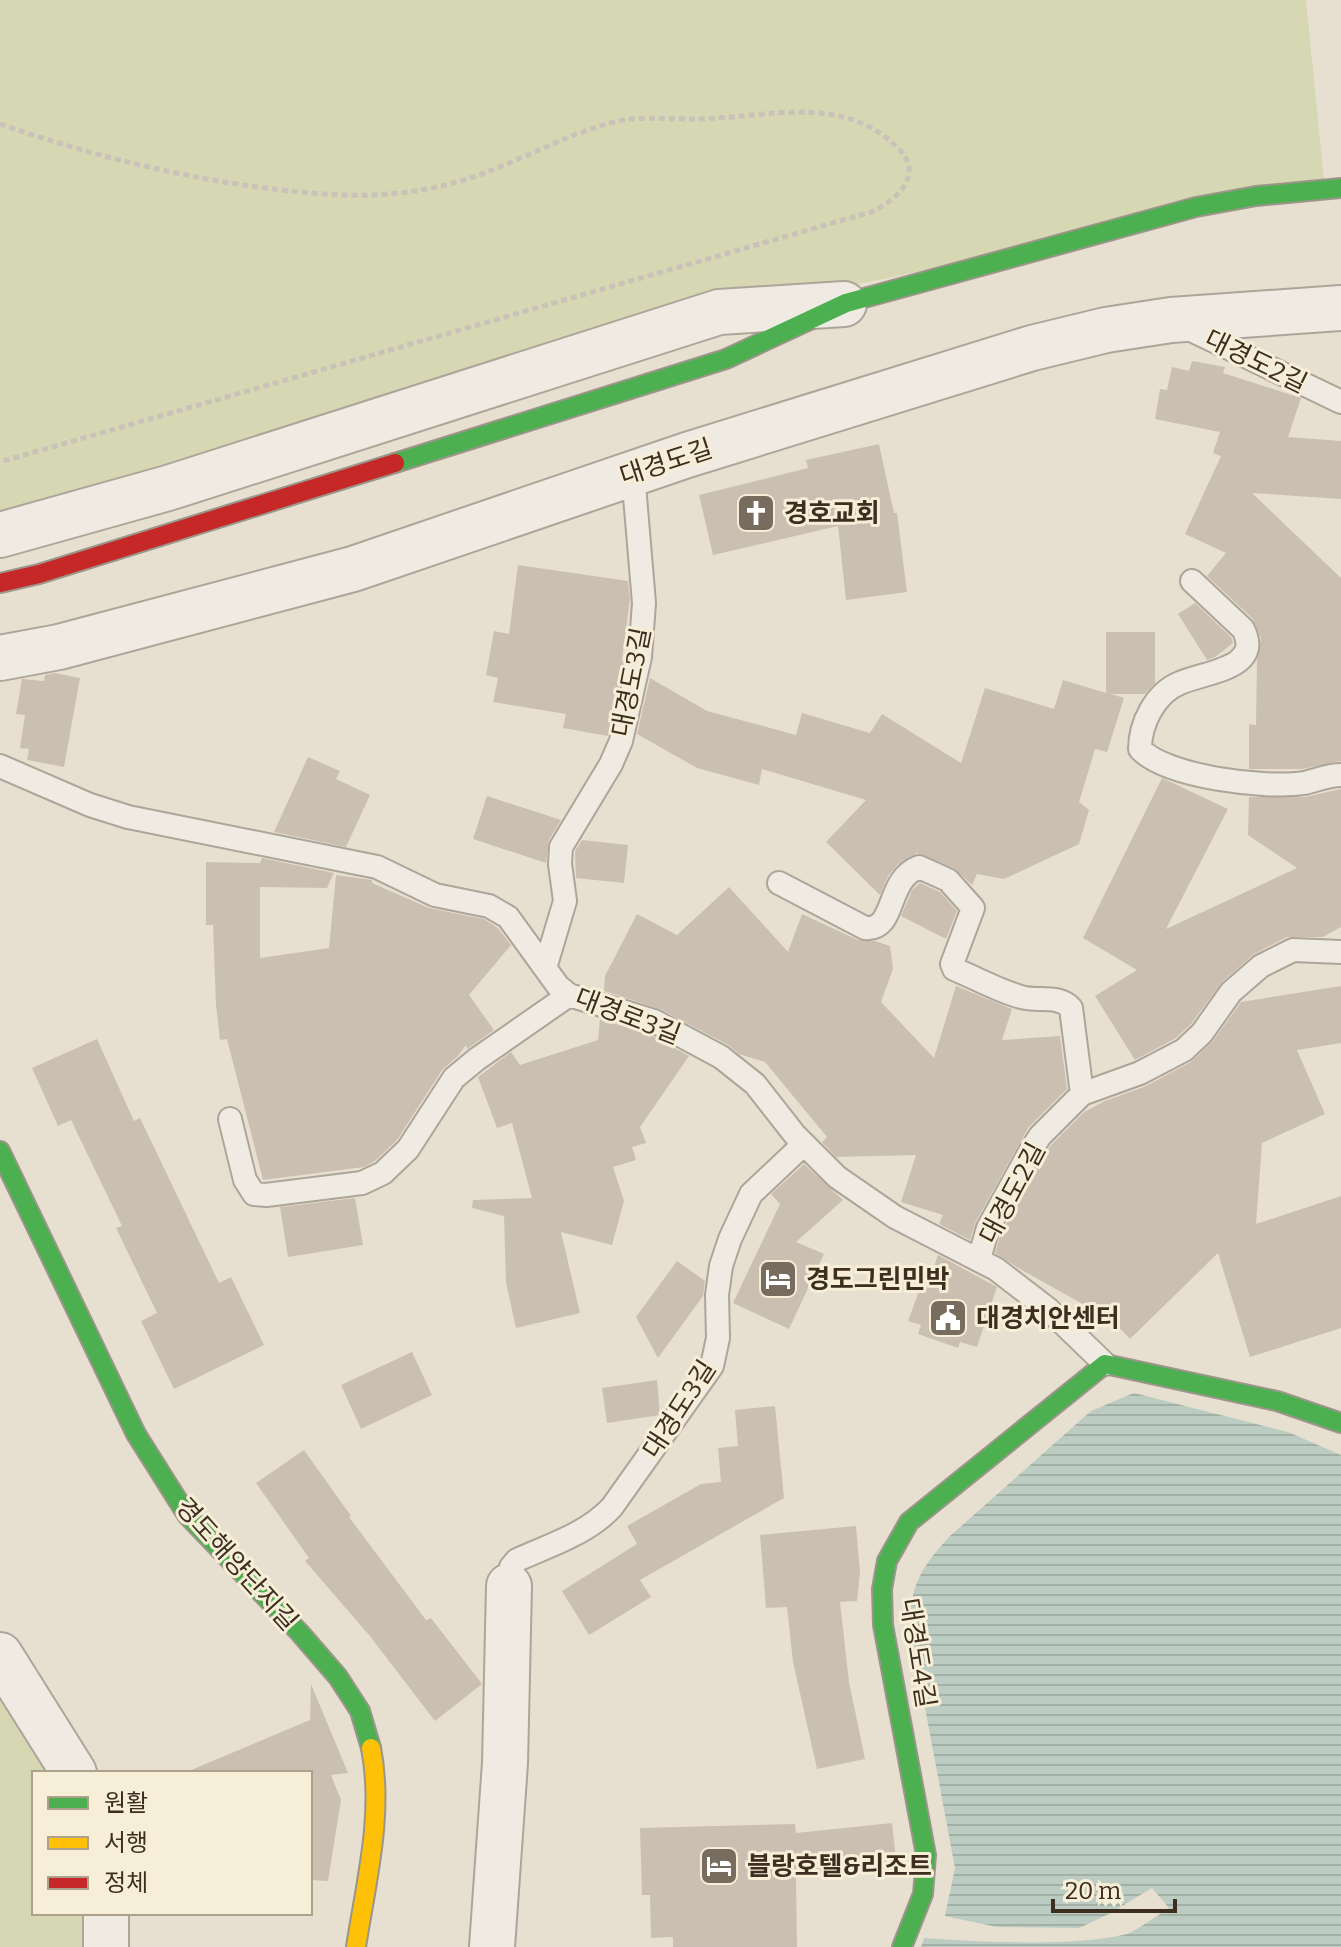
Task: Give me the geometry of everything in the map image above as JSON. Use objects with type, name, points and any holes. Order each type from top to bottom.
[{"type":"street","points":[[0,583],[39,574],[726,359],[846,303],[1183,210],[1256,196],[1341,188]]},
{"type":"street","points":[[0,535],[168,488],[719,312],[846,303]]},
{"type":"street","name":"대경도길","points":[[0,658],[59,647],[353,569],[633,473],[1032,348],[1106,330],[1171,320],[1341,308]]},
{"type":"street","name":"경도해양단지길","points":[[0,1151],[136,1434],[160,1475],[187,1515],[300,1633],[338,1677],[360,1711],[372,1751],[376,1802],[356,1947]]},
{"type":"street","points":[[1105,1364],[1277,1401],[1341,1423]]},
{"type":"street","name":"대경도4길","points":[[902,1947],[920,1910],[928,1872],[883,1625],[882,1589],[887,1561],[909,1522],[1105,1364]]},
{"type":"street","points":[[492,1947],[505,1763],[509,1586]]},
{"type":"street","points":[[0,1655],[73,1771]]},
{"type":"street","points":[[106,1915],[106,1947]]},
{"type":"lane","name":"대경도2길","points":[[1171,320],[1341,402]]},
{"type":"lane","name":"대경도3길","points":[[545,968],[565,901],[561,847],[611,764],[621,741],[634,690],[644,625],[644,603],[633,473]]},
{"type":"lane","points":[[1192,581],[1243,629],[1248,638],[1248,649],[1242,659],[1231,666],[1178,683],[1166,691],[1146,719],[1140,749],[1156,761],[1200,776],[1303,783],[1341,775]]},
{"type":"lane","name":"대경로3길","points":[[0,766],[90,805],[128,817],[377,867],[435,895],[489,906],[508,917],[558,986],[569,995],[654,1021],[721,1057],[755,1084],[804,1144],[837,1177],[885,1211],[979,1259],[1048,1309],[1105,1364]]},
{"type":"lane","points":[[779,883],[865,928],[876,929],[881,925],[896,888],[913,869],[919,867],[943,876],[973,908],[952,964],[954,969],[1022,997],[1061,1000],[1071,1008],[1082,1094]]},
{"type":"lane","name":"대경도2길","points":[[979,1259],[988,1228],[1031,1150],[1040,1136],[1082,1094],[1140,1073],[1184,1050],[1202,1033],[1231,992],[1261,966],[1293,950],[1341,952]]},
{"type":"lane","points":[[230,1119],[245,1180],[254,1194],[348,1185],[373,1179],[408,1149],[454,1078],[569,995]]},
{"type":"lane","name":"대경도3길","points":[[509,1586],[511,1567],[517,1560],[600,1521],[712,1366],[718,1338],[717,1295],[721,1266],[735,1227],[760,1183],[804,1144]]},
{"type":"path","points":[[0,124],[63,146],[152,167],[235,184],[341,195],[398,192],[475,177],[560,141],[618,121],[726,118],[799,110],[840,114],[855,120],[894,144],[909,165],[908,176],[897,198],[871,212],[0,462]]},
{"type":"green space","points":[[0,0],[1306,0],[1325,190],[719,312],[0,535]]},
{"type":"green space","points":[[0,1655],[73,1771],[32,1771],[32,1915],[106,1915],[106,1947],[0,1947]]},
{"type":"shaded area","points":[[1134,1393],[1288,1432],[1341,1455],[1341,1947],[921,1947],[924,1938],[1027,1942],[1105,1938],[1127,1934],[1169,1908],[1152,1888],[1079,1928],[997,1927],[945,1916],[955,1868],[909,1622],[920,1575],[950,1536],[1091,1411]]},
{"type":"building","points":[[1192,361],[1225,367],[1223,373],[1301,398],[1288,437],[1341,441],[1341,499],[1252,493],[1341,578],[1341,761],[1302,769],[1249,769],[1249,724],[1256,725],[1257,660],[1261,638],[1253,619],[1207,576],[1226,553],[1185,534],[1221,456],[1213,453],[1220,432],[1155,419],[1160,389],[1167,390],[1172,367],[1189,371]]},
{"type":"building","points":[[879,444],[894,513],[897,513],[907,592],[846,600],[838,526],[713,555],[699,495],[808,468],[806,460]]},
{"type":"building","points":[[518,565],[628,581],[630,599],[622,660],[625,660],[608,736],[563,728],[566,714],[493,702],[498,678],[486,675],[494,631],[509,634]]},
{"type":"building","points":[[1195,603],[1231,637],[1233,643],[1207,660],[1178,614]]},
{"type":"building","points":[[1106,632],[1155,632],[1155,683],[1145,694],[1111,694],[1124,698],[1107,752],[1095,749],[1079,802],[1089,810],[1079,844],[1004,879],[977,874],[972,885],[954,868],[917,853],[898,864],[888,876],[880,895],[826,842],[866,800],[762,769],[759,785],[697,768],[637,734],[650,678],[707,711],[796,735],[802,713],[870,733],[882,714],[961,763],[985,688],[1054,709],[1063,680],[1106,693]]},
{"type":"building","points":[[55,673],[80,678],[64,767],[27,760],[29,749],[20,748],[25,715],[16,714],[22,679],[44,681],[45,675]]},
{"type":"building","points":[[308,757],[340,771],[336,779],[370,795],[346,847],[274,832]]},
{"type":"building","points":[[1162,778],[1228,809],[1166,929],[1297,868],[1248,835],[1249,797],[1305,797],[1341,789],[1341,927],[1323,937],[1287,937],[1254,954],[1222,982],[1191,1024],[1176,1038],[1135,1060],[1095,996],[1137,970],[1083,938]]},
{"type":"building","points":[[487,796],[561,820],[549,840],[546,863],[473,839]]},
{"type":"building","points":[[582,840],[628,845],[624,883],[576,878],[575,851]]},
{"type":"building","points":[[262,858],[334,873],[327,888],[260,887],[260,958],[329,948],[336,875],[372,880],[372,883],[429,908],[484,919],[498,928],[511,945],[469,995],[494,1030],[467,1049],[466,1045],[442,1070],[397,1140],[364,1167],[263,1180],[227,1039],[220,1040],[213,925],[206,925],[206,862],[260,863]]},
{"type":"building","points":[[920,883],[940,892],[957,911],[946,939],[901,916],[912,890]]},
{"type":"building","points":[[729,887],[788,952],[802,914],[858,940],[890,946],[893,969],[881,1002],[934,1058],[956,986],[1012,1009],[1002,1040],[1060,1036],[1067,1089],[1028,1128],[976,1221],[970,1240],[939,1224],[943,1215],[901,1202],[916,1155],[836,1157],[822,1142],[827,1137],[765,1062],[739,1054],[660,1009],[604,991],[605,976],[637,914],[677,935]]},
{"type":"building","points":[[1341,986],[1341,1043],[1297,1050],[1325,1114],[1262,1143],[1256,1224],[1341,1196],[1341,1328],[1250,1357],[1218,1253],[1130,1339],[1113,1321],[995,1253],[1001,1233],[1043,1157],[1084,1112],[1146,1086],[1191,1062],[1213,1041],[1241,1002]]},
{"type":"building","points":[[600,1019],[649,1034],[689,1056],[640,1127],[646,1143],[632,1147],[636,1160],[613,1167],[624,1201],[612,1245],[561,1232],[580,1313],[516,1328],[506,1283],[504,1216],[472,1208],[473,1200],[532,1198],[512,1123],[497,1128],[478,1077],[511,1052],[520,1065],[598,1040]]},
{"type":"building","points":[[97,1039],[134,1121],[140,1118],[219,1283],[231,1277],[264,1345],[174,1389],[141,1321],[157,1313],[116,1228],[122,1226],[71,1120],[58,1126],[32,1068]]},
{"type":"building","name":"경도그린민박","points":[[804,1164],[843,1200],[796,1242],[824,1254],[789,1329],[733,1303],[780,1204],[771,1194]]},
{"type":"building","points":[[355,1198],[363,1245],[288,1257],[280,1207]]},
{"type":"building","points":[[938,1255],[997,1287],[977,1347],[960,1342],[958,1348],[918,1334],[921,1325],[908,1321],[919,1291],[925,1293]]},
{"type":"building","points":[[677,1261],[705,1281],[703,1296],[658,1358],[636,1317]]},
{"type":"building","points":[[412,1352],[432,1395],[361,1429],[341,1385]]},
{"type":"building","points":[[657,1380],[660,1415],[607,1423],[602,1388]]},
{"type":"building","points":[[775,1406],[784,1498],[640,1580],[651,1597],[589,1635],[562,1591],[637,1544],[627,1526],[701,1484],[721,1482],[718,1448],[738,1446],[735,1410]]},
{"type":"building","points":[[304,1450],[349,1517],[426,1620],[431,1618],[482,1684],[435,1721],[369,1635],[305,1561],[309,1558],[256,1483]]},
{"type":"building","points":[[856,1526],[860,1572],[857,1601],[840,1602],[849,1682],[865,1759],[817,1769],[793,1662],[787,1607],[766,1608],[760,1535]]},
{"type":"building","points":[[311,1684],[348,1773],[331,1775],[341,1800],[328,1881],[312,1880],[312,1771],[189,1771],[310,1720]]},
{"type":"building","name":"블랑호텔&리조트","points":[[892,1823],[897,1868],[796,1878],[797,1947],[673,1947],[673,1937],[651,1938],[650,1895],[642,1895],[640,1828],[795,1824],[796,1833]]},
{"type":"traffic: fast","points":[[395,463],[726,359],[846,303],[1196,207],[1256,196],[1341,188]]},
{"type":"traffic: fast","points":[[0,1151],[136,1434],[187,1515],[338,1677],[360,1711],[371,1748]]},
{"type":"traffic: fast","points":[[902,1947],[923,1894],[926,1855],[883,1625],[882,1589],[887,1561],[909,1522],[1105,1364],[1277,1401],[1341,1423]]},
{"type":"traffic: slow","points":[[356,1947],[375,1823],[371,1748]]},
{"type":"traffic: jam","points":[[0,583],[39,574],[395,463]]},
{"type":"place","name":"경호교회","points":[[756,513]]},
{"type":"place","name":"경도그린민박","points":[[778,1279]]},
{"type":"place","name":"대경치안센터","points":[[948,1318]]},
{"type":"place","name":"블랑호텔&리조트","points":[[719,1866]]}]
